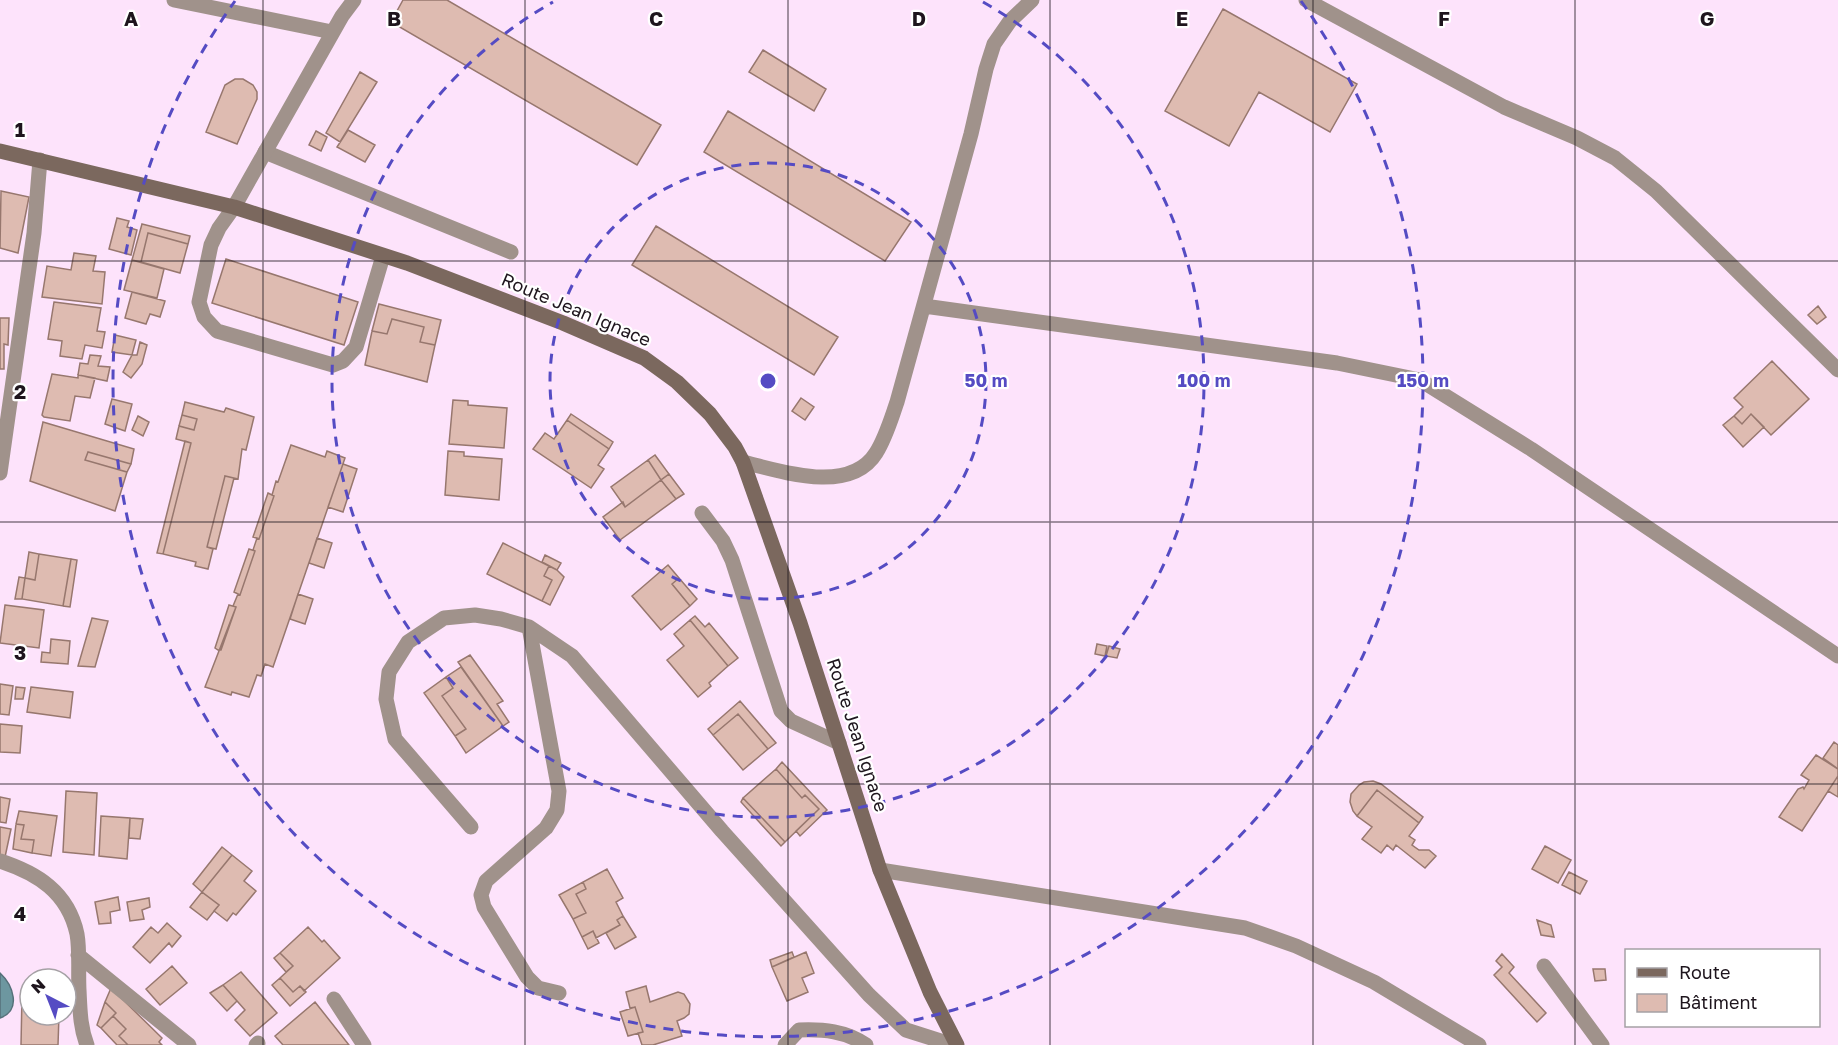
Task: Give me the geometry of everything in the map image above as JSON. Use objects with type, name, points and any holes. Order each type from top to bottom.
[{"type":"street","points":[[174,0],[333,32]]},
{"type":"street","points":[[354,0],[333,32],[234,207],[219,228],[211,245],[200,302],[204,317],[217,331],[333,365],[344,361],[356,347],[383,256]]},
{"type":"street","points":[[743,462],[803,477],[837,476],[858,470],[875,455],[886,434],[897,402],[994,44],[1010,21],[1032,0]]},
{"type":"street","points":[[1306,0],[1504,107],[1577,138],[1615,158],[1656,191],[1838,370]]},
{"type":"street","name":"Route Jean Ignace","points":[[0,151],[234,207],[407,263],[563,323],[644,358],[678,382],[710,414],[735,447],[743,462],[800,623],[880,870],[930,992],[955,1045]]},
{"type":"street","points":[[265,152],[511,252]]},
{"type":"street","points":[[0,472],[34,233],[40,160]]},
{"type":"street","points":[[924,306],[1337,363],[1420,380],[1531,449],[1838,656]]},
{"type":"street","points":[[702,513],[723,541],[732,560],[781,711],[791,721],[839,743]]},
{"type":"street","points":[[471,827],[395,739],[386,699],[389,672],[408,642],[444,618],[475,615],[501,619],[528,627],[572,656],[722,831],[869,995],[906,1030],[955,1045]]},
{"type":"street","points":[[528,627],[559,791],[557,810],[546,828],[486,881],[481,894],[484,906],[527,977],[538,988],[559,993]]},
{"type":"street","points":[[0,861],[33,873],[56,892],[66,904],[77,935],[81,1028],[87,1045]]},
{"type":"street","points":[[880,870],[1245,928],[1296,946],[1374,982],[1479,1045]]},
{"type":"street","points":[[78,955],[189,1045]]},
{"type":"street","points":[[1544,966],[1602,1045]]},
{"type":"street","points":[[334,999],[364,1045]]},
{"type":"street","points":[[785,1045],[799,1030],[822,1029],[855,1038],[866,1045]]},
{"type":"shaded area","points":[[0,973],[12,990],[13,1003],[7,1014],[0,1018]]},
{"type":"building","points":[[403,0],[447,0],[661,125],[637,165],[391,22]]},
{"type":"building","points":[[1223,9],[1357,84],[1330,132],[1259,92],[1229,146],[1165,111]]},
{"type":"building","points":[[763,50],[826,89],[814,111],[749,72]]},
{"type":"building","points":[[360,72],[377,82],[340,142],[326,133]]},
{"type":"building","points":[[235,79],[243,79],[253,85],[257,92],[257,99],[237,144],[206,132],[225,85]]},
{"type":"building","points":[[728,111],[911,222],[885,261],[704,152]]},
{"type":"building","points":[[348,130],[375,145],[365,162],[337,147]]},
{"type":"building","points":[[316,131],[327,137],[321,151],[309,145]]},
{"type":"building","points":[[1,191],[29,197],[18,253],[0,248]]},
{"type":"building","points":[[117,218],[129,221],[127,227],[137,230],[131,255],[109,249]]},
{"type":"building","points":[[142,224],[190,236],[188,244],[148,233],[141,262],[132,260]]},
{"type":"building","points":[[656,226],[838,337],[814,375],[632,265]]},
{"type":"building","points":[[148,233],[188,244],[180,273],[141,262]]},
{"type":"building","points":[[74,253],[96,256],[93,271],[105,272],[102,304],[42,297],[47,266],[71,270]]},
{"type":"building","points":[[226,259],[358,302],[344,345],[212,303]]},
{"type":"building","points":[[132,260],[164,269],[157,298],[124,290]]},
{"type":"building","points":[[132,292],[165,301],[160,317],[150,314],[146,324],[125,318]]},
{"type":"building","points":[[54,302],[101,308],[97,331],[105,332],[102,348],[85,345],[82,359],[60,356],[62,341],[48,339]]},
{"type":"building","points":[[379,304],[441,320],[435,345],[420,342],[424,327],[392,319],[387,334],[372,331]]},
{"type":"building","points":[[1818,306],[1826,317],[1817,324],[1808,315]]},
{"type":"building","points":[[0,318],[9,318],[8,345],[4,344],[4,369],[0,369]]},
{"type":"building","points":[[392,319],[424,327],[420,342],[435,345],[427,382],[365,365],[372,331],[387,334]]},
{"type":"building","points":[[115,335],[136,340],[132,355],[112,352]]},
{"type":"building","points":[[140,342],[147,345],[142,364],[131,378],[123,372],[132,355],[137,355]]},
{"type":"building","points":[[90,355],[101,356],[98,366],[110,367],[107,381],[78,375],[80,363],[88,364]]},
{"type":"building","points":[[1772,361],[1809,399],[1771,435],[1751,414],[1742,424],[1734,416],[1743,407],[1734,398]]},
{"type":"building","points":[[52,374],[95,378],[90,398],[75,396],[70,421],[42,415]]},
{"type":"building","points":[[801,398],[814,407],[805,420],[792,411]]},
{"type":"building","points":[[112,399],[132,404],[125,431],[105,424]]},
{"type":"building","points":[[453,400],[468,401],[468,405],[507,408],[504,448],[449,444]]},
{"type":"building","points":[[185,402],[224,412],[226,408],[254,417],[246,450],[242,449],[238,479],[225,476],[207,547],[213,549],[208,569],[195,566],[196,562],[163,554],[191,443],[176,439],[179,426],[194,430],[197,419],[182,415]]},
{"type":"building","points":[[571,414],[613,442],[609,449],[567,420]]},
{"type":"building","points":[[1751,414],[1764,427],[1743,447],[1723,425],[1734,416],[1742,424]]},
{"type":"building","points":[[182,415],[197,419],[194,430],[179,426]]},
{"type":"building","points":[[138,416],[149,422],[143,436],[132,430]]},
{"type":"building","points":[[567,420],[609,449],[598,465],[604,469],[591,488],[533,449],[545,433],[554,439]]},
{"type":"building","points":[[43,422],[134,449],[131,464],[88,452],[85,460],[127,472],[115,511],[30,481]]},
{"type":"building","points":[[185,441],[191,443],[163,554],[157,553]]},
{"type":"building","points":[[291,445],[325,457],[327,451],[345,458],[273,667],[265,664],[261,676],[257,675],[249,697],[232,692],[231,695],[205,687],[236,607],[233,606],[238,594],[240,595],[257,538],[259,539],[274,496],[272,495],[276,481],[278,482]]},
{"type":"building","points":[[448,451],[464,452],[464,456],[502,459],[499,500],[445,495]]},
{"type":"building","points":[[88,452],[131,464],[127,472],[85,460]]},
{"type":"building","points":[[655,455],[669,474],[661,480],[648,460]]},
{"type":"building","points":[[648,460],[661,480],[625,507],[611,487]]},
{"type":"building","points":[[343,464],[357,469],[343,512],[328,507]]},
{"type":"building","points":[[669,474],[684,494],[676,499],[661,480]]},
{"type":"building","points":[[225,476],[234,478],[216,549],[207,547]]},
{"type":"building","points":[[661,480],[676,499],[620,540],[603,517],[623,502],[625,507]]},
{"type":"building","points":[[268,493],[274,496],[259,539],[253,537]]},
{"type":"building","points":[[317,538],[332,543],[324,568],[309,563]]},
{"type":"building","points":[[503,543],[549,566],[544,576],[552,580],[542,601],[487,574]]},
{"type":"building","points":[[249,549],[255,551],[240,595],[234,592]]},
{"type":"building","points":[[29,552],[39,554],[35,580],[25,578]]},
{"type":"building","points":[[39,554],[71,559],[63,606],[22,599],[25,578],[35,580]]},
{"type":"building","points":[[545,555],[561,563],[557,570],[542,562]]},
{"type":"building","points":[[71,559],[77,560],[70,607],[63,606]]},
{"type":"building","points":[[668,565],[679,578],[672,584],[690,606],[661,630],[632,596]]},
{"type":"building","points":[[549,566],[564,577],[550,605],[542,601],[552,580],[544,576]]},
{"type":"building","points":[[19,577],[25,578],[22,599],[15,599]]},
{"type":"building","points":[[679,578],[697,599],[690,606],[672,584]]},
{"type":"building","points":[[298,594],[313,599],[305,624],[290,619]]},
{"type":"building","points":[[5,605],[44,610],[39,648],[0,643]]},
{"type":"building","points":[[229,605],[236,607],[221,650],[218,650],[215,648]]},
{"type":"building","points":[[695,616],[705,627],[709,623],[738,658],[728,666],[690,620]]},
{"type":"building","points":[[92,618],[108,621],[95,667],[78,666]]},
{"type":"building","points":[[690,620],[728,666],[709,683],[711,686],[698,697],[667,660],[684,646],[674,634]]},
{"type":"building","points":[[51,639],[70,641],[68,664],[41,662],[42,652],[50,653]]},
{"type":"building","points":[[1097,644],[1107,646],[1105,656],[1095,654]]},
{"type":"building","points":[[1109,646],[1120,649],[1117,658],[1106,656]]},
{"type":"building","points":[[470,655],[503,701],[497,704],[509,722],[503,726],[458,662]]},
{"type":"building","points":[[461,667],[503,726],[466,753],[455,736],[466,729],[442,696],[453,688],[446,677]]},
{"type":"building","points":[[446,677],[453,688],[442,696],[466,729],[455,736],[424,693]]},
{"type":"building","points":[[0,684],[13,686],[9,715],[0,714]]},
{"type":"building","points":[[16,687],[25,688],[23,699],[15,699]]},
{"type":"building","points":[[31,687],[73,692],[70,718],[27,712]]},
{"type":"building","points":[[740,701],[776,743],[768,749],[738,714],[713,735],[708,729]]},
{"type":"building","points":[[738,714],[768,749],[743,770],[713,735]]},
{"type":"building","points":[[0,724],[22,726],[20,753],[0,752]]},
{"type":"building","points":[[1834,742],[1838,745],[1838,769],[1823,758]]},
{"type":"building","points":[[1816,755],[1838,769],[1838,776],[1802,831],[1779,817],[1798,789],[1803,787],[1804,789],[1809,780],[1801,775]]},
{"type":"building","points":[[782,762],[827,810],[800,836],[796,831],[819,809],[805,795],[802,798],[776,769]]},
{"type":"building","points":[[776,769],[802,798],[805,795],[819,809],[785,842],[743,798]]},
{"type":"building","points":[[1838,776],[1838,797],[1828,791]]},
{"type":"building","points":[[1373,781],[1381,784],[1423,817],[1419,823],[1377,790],[1357,816],[1350,802],[1351,794],[1364,782]]},
{"type":"building","points":[[1377,790],[1419,823],[1409,836],[1415,840],[1412,845],[1419,850],[1429,850],[1436,856],[1425,868],[1396,845],[1393,850],[1387,845],[1381,853],[1362,839],[1372,827],[1357,816]]},
{"type":"building","points":[[66,791],[97,793],[94,855],[63,852]]},
{"type":"building","points":[[0,797],[10,799],[6,823],[0,822]]},
{"type":"building","points":[[743,798],[785,842],[781,846],[741,802]]},
{"type":"building","points":[[19,811],[57,816],[51,856],[32,853],[34,840],[21,839],[24,825],[16,824]]},
{"type":"building","points":[[101,816],[130,818],[127,859],[99,856]]},
{"type":"building","points":[[130,818],[143,819],[140,839],[129,838]]},
{"type":"building","points":[[16,824],[24,825],[21,839],[34,840],[32,853],[13,849]]},
{"type":"building","points":[[0,827],[11,829],[5,857],[0,856]]},
{"type":"building","points":[[1545,846],[1571,860],[1558,883],[1532,869]]},
{"type":"building","points":[[222,847],[232,855],[202,892],[193,884]]},
{"type":"building","points":[[232,855],[252,871],[244,881],[256,891],[236,915],[233,913],[227,921],[214,911],[219,905],[202,892]]},
{"type":"building","points":[[607,869],[623,898],[616,902],[623,916],[617,920],[620,925],[596,938],[593,931],[582,937],[573,919],[586,913],[576,894],[586,889],[583,882]]},
{"type":"building","points":[[1569,872],[1587,881],[1580,894],[1562,885]]},
{"type":"building","points":[[583,882],[586,889],[576,894],[586,913],[573,919],[559,895]]},
{"type":"building","points":[[202,892],[219,905],[207,920],[190,907]]},
{"type":"building","points":[[118,897],[120,910],[110,912],[111,923],[99,924],[95,902]]},
{"type":"building","points":[[149,898],[150,907],[142,910],[144,919],[130,921],[127,902]]},
{"type":"building","points":[[623,916],[636,937],[615,949],[606,933],[620,925],[617,920]]},
{"type":"building","points":[[1537,920],[1551,925],[1554,937],[1541,935]]},
{"type":"building","points":[[167,923],[181,936],[172,947],[169,943],[150,963],[133,947],[151,927],[158,933]]},
{"type":"building","points":[[308,927],[340,958],[304,991],[300,986],[293,992],[280,978],[293,966],[280,953]]},
{"type":"building","points":[[593,931],[599,943],[588,949],[582,937]]},
{"type":"building","points":[[792,952],[794,957],[772,967],[770,960]]},
{"type":"building","points":[[806,952],[814,973],[802,978],[808,992],[787,1001],[772,967]]},
{"type":"building","points":[[280,953],[293,966],[286,972],[274,958]]},
{"type":"building","points":[[1502,954],[1514,967],[1509,973],[1546,1013],[1537,1022],[1494,975],[1502,967],[1496,961]]},
{"type":"building","points":[[172,966],[187,983],[160,1005],[146,989]]},
{"type":"building","points":[[1593,969],[1605,969],[1606,980],[1595,981]]},
{"type":"building","points":[[241,972],[277,1013],[250,1036],[235,1020],[245,1010],[223,985]]},
{"type":"building","points":[[280,978],[293,992],[300,986],[306,992],[290,1006],[272,985]]},
{"type":"building","points":[[223,985],[237,1001],[227,1011],[210,993]]},
{"type":"building","points":[[646,986],[650,1002],[678,992],[684,994],[690,1004],[689,1014],[677,1021],[682,1036],[653,1045],[642,1045],[638,1033],[643,1032],[635,1007],[630,1008],[626,992]]},
{"type":"building","points":[[111,988],[162,1038],[159,1042],[162,1045],[128,1045],[119,1036],[126,1029],[113,1016],[116,1013],[105,1002]]},
{"type":"building","points":[[105,1002],[116,1013],[101,1028],[97,1025]]},
{"type":"building","points":[[315,1002],[349,1045],[283,1045],[275,1036]]},
{"type":"building","points":[[635,1007],[643,1032],[628,1036],[620,1012]]},
{"type":"building","points":[[113,1016],[126,1029],[119,1036],[128,1045],[117,1045],[101,1028]]},
{"type":"building","points":[[21,1027],[59,1027],[58,1045],[21,1045]]}]
